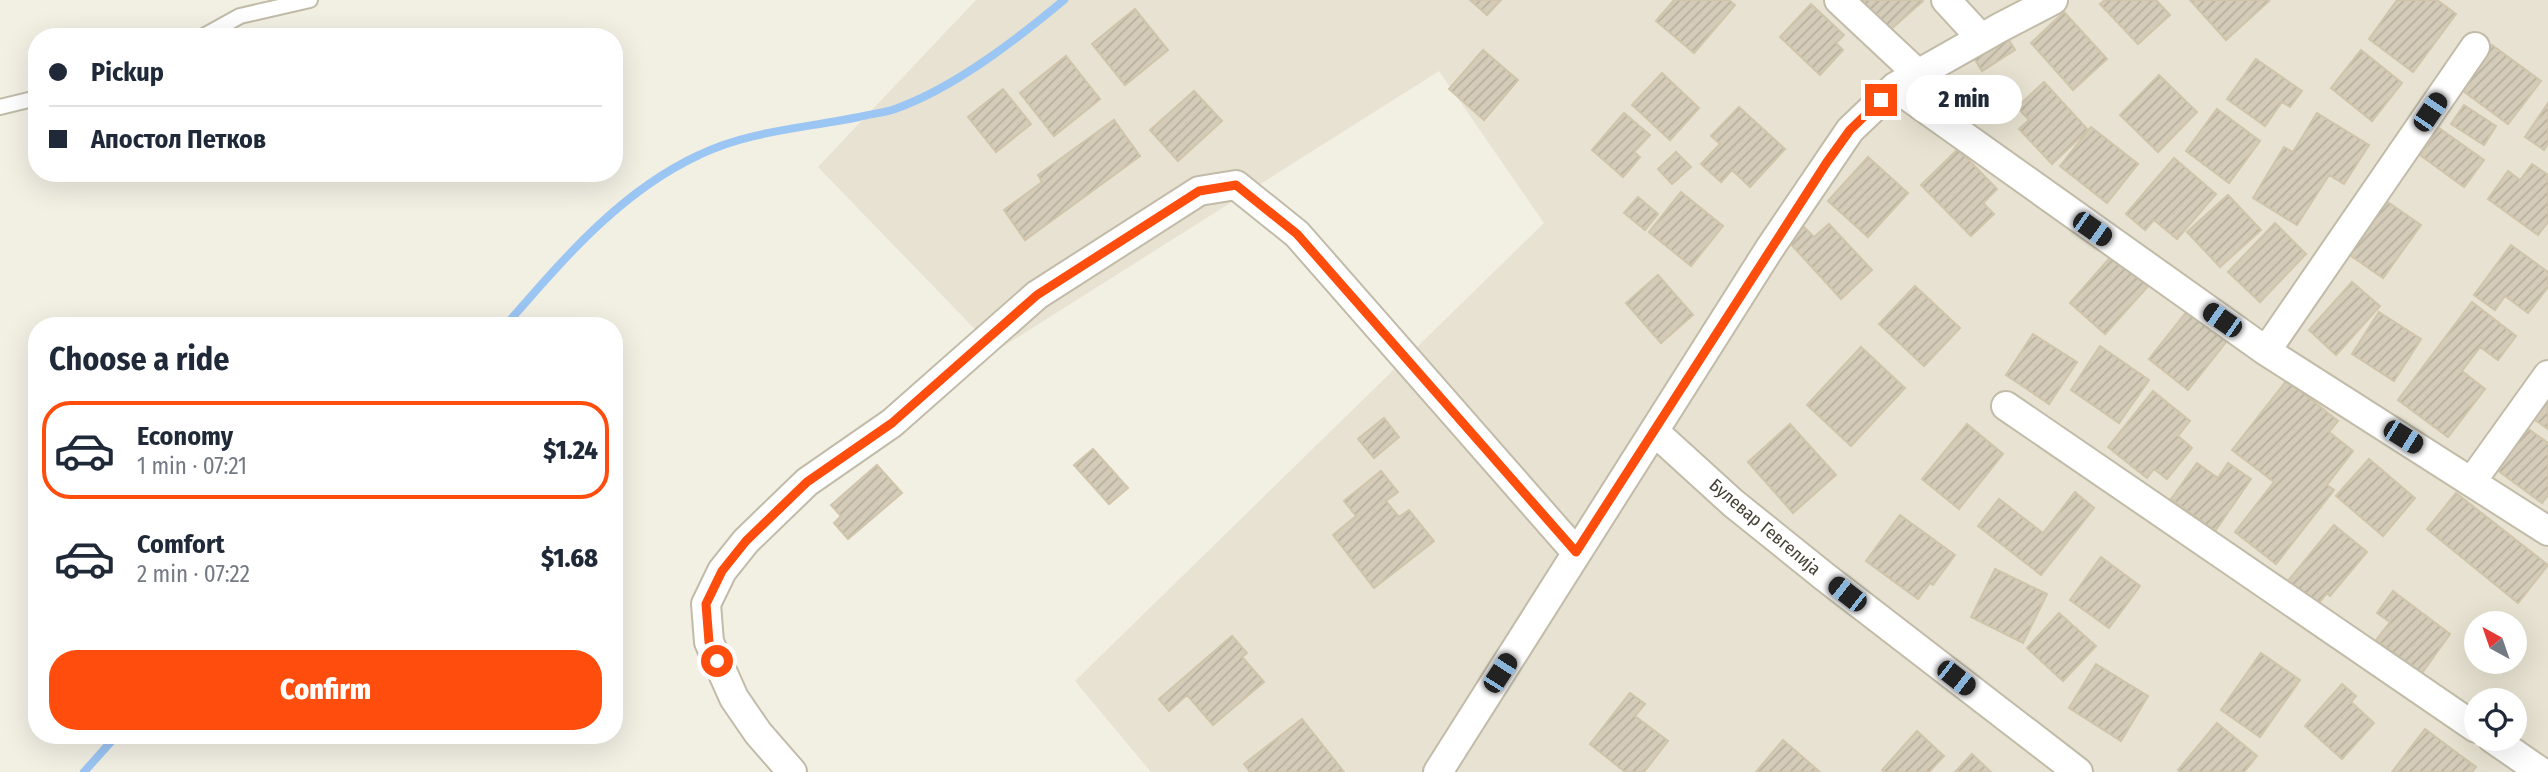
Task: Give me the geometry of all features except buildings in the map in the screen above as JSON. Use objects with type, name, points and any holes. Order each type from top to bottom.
[{"type":"street","points":[[1839,0],[1906,81],[2266,351],[2548,531]]},
{"type":"street","points":[[1946,0],[1981,38]]},
{"type":"street","points":[[1438,772],[1576,552],[1850,130],[1906,81],[2053,0]]},
{"type":"street","points":[[2266,351],[2475,47]]},
{"type":"street","points":[[792,772],[758,733],[734,698],[709,642],[706,604],[722,571],[746,541],[807,482],[892,423],[1037,295],[1199,191],[1236,185],[1297,234],[1576,552]]},
{"type":"street","points":[[2472,481],[2548,375]]},
{"type":"street","points":[[2006,406],[2464,720]]},
{"type":"street","name":"Булевар Гевгелија","points":[[1655,432],[1732,502],[1804,561],[2078,772]]},
{"type":"street","points":[[2511,751],[2541,772]]},
{"type":"lane","points":[[218,28],[240,16],[310,0]]},
{"type":"lane","points":[[0,107],[28,100]]},
{"type":"shaded area","points":[[976,0],[2548,0],[2548,772],[1151,772],[1075,681],[1544,223],[1439,71],[996,351],[818,167]]},
{"type":"waterway","points":[[513,317],[593,230],[617,208],[670,170],[737,140],[886,112],[917,100],[984,62],[1064,0]]},
{"type":"waterway","points":[[84,772],[109,744]]},
{"type":"route","points":[[717,661],[709,642],[706,604],[722,571],[746,541],[807,482],[892,423],[1037,295],[1199,191],[1236,185],[1297,234],[1576,552],[1827,162],[1850,130],[1881,100]]}]
